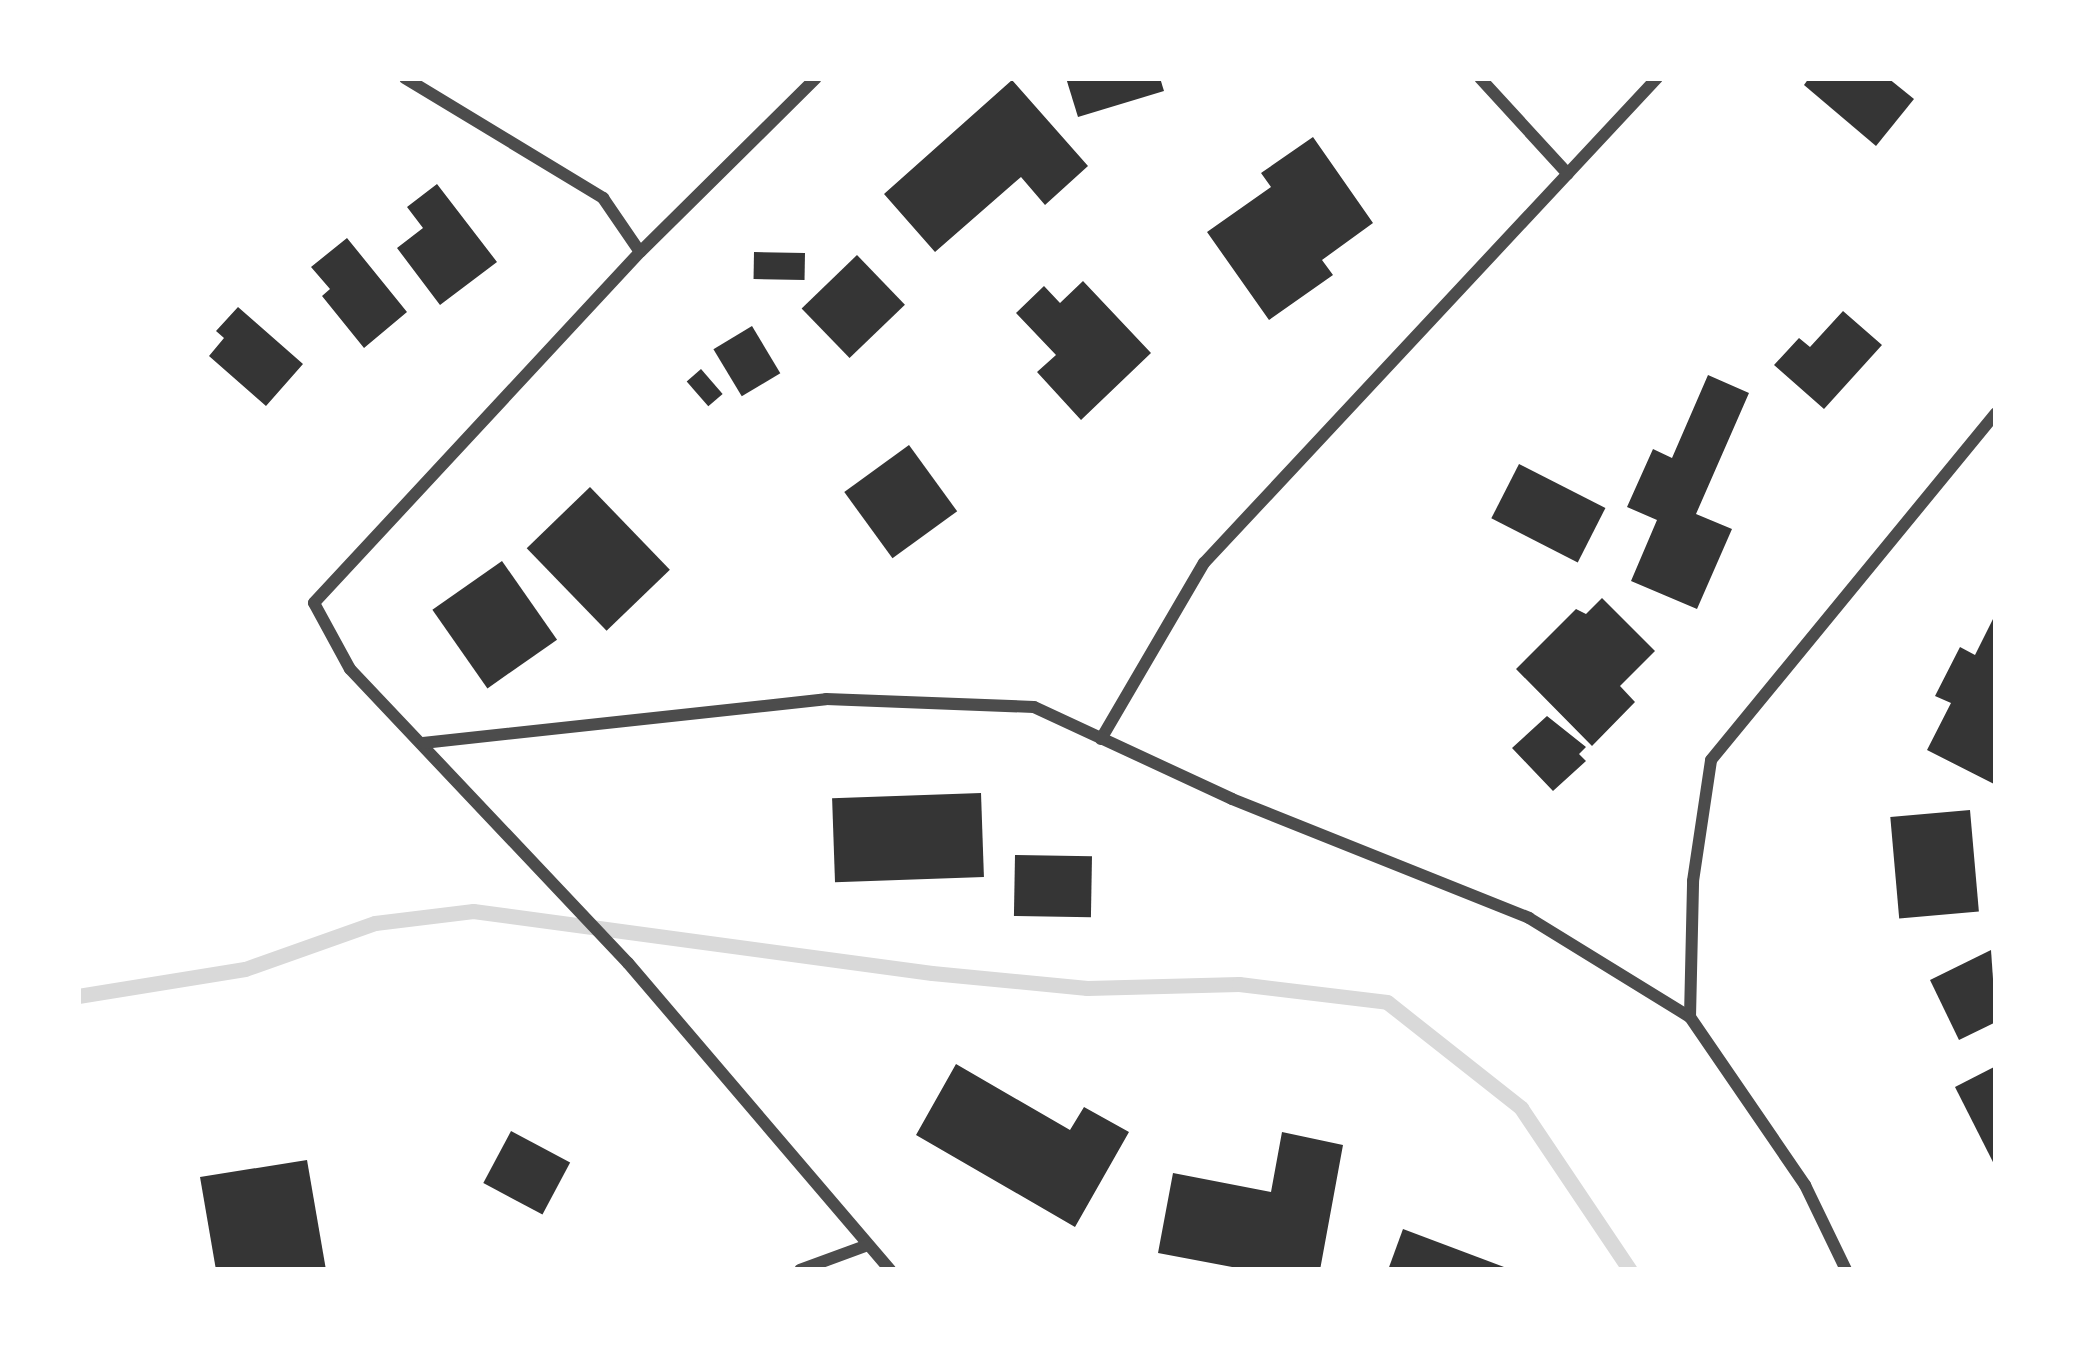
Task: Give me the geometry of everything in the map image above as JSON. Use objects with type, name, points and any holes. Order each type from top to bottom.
[{"type":"street","points":[[405,78],[604,198],[640,252]]},
{"type":"street","points":[[816,78],[640,252],[314,603],[350,669],[758,1108],[890,1270]]},
{"type":"street","points":[[1480,78],[1568,174]]},
{"type":"street","points":[[1101,739],[1204,563],[1657,78]]},
{"type":"street","points":[[1690,1017],[1693,881],[1711,760],[1996,413]]},
{"type":"street","points":[[423,743],[826,699],[1034,707],[1529,918],[1690,1017],[1804,1185],[1846,1270]]},
{"type":"street","points":[[800,1270],[868,1245]]},
{"type":"building","points":[[1066,78],[1160,78],[1164,91],[1078,117]]},
{"type":"building","points":[[1809,78],[1888,78],[1914,99],[1876,146],[1804,85]]},
{"type":"building","points":[[1012,80],[1088,166],[1045,205],[1021,177],[935,252],[884,194]]},
{"type":"building","points":[[1313,137],[1373,223],[1322,260],[1333,275],[1269,320],[1207,232],[1271,187],[1261,173]]},
{"type":"building","points":[[437,184],[497,262],[440,305],[397,248],[423,228],[407,207]]},
{"type":"building","points":[[347,238],[407,312],[364,348],[322,296],[330,289],[311,267]]},
{"type":"building","points":[[754,252],[805,253],[805,280],[754,279]]},
{"type":"building","points":[[857,255],[905,305],[850,358],[802,308]]},
{"type":"building","points":[[1083,281],[1151,353],[1081,420],[1037,372],[1056,355],[1016,313],[1044,286],[1060,303]]},
{"type":"building","points":[[238,307],[303,364],[266,406],[209,356],[224,338],[216,331]]},
{"type":"building","points":[[1843,311],[1882,345],[1824,409],[1774,365],[1799,338],[1810,347]]},
{"type":"building","points":[[752,326],[780,373],[742,396],[713,349]]},
{"type":"building","points":[[701,369],[723,394],[708,406],[687,381]]},
{"type":"building","points":[[1708,375],[1749,393],[1696,514],[1732,529],[1697,609],[1631,581],[1657,520],[1627,507],[1653,449],[1672,458]]},
{"type":"building","points":[[909,445],[957,511],[892,558],[844,492]]},
{"type":"building","points":[[1519,464],[1605,508],[1578,562],[1491,518]]},
{"type":"building","points":[[590,487],[670,570],[607,631],[527,548]]},
{"type":"building","points":[[502,561],[557,640],[487,688],[432,610]]},
{"type":"building","points":[[1602,598],[1655,651],[1620,686],[1635,702],[1592,746],[1516,669],[1576,609],[1586,614]]},
{"type":"building","points":[[1996,613],[1996,785],[1927,750],[1951,703],[1935,696],[1960,647],[1975,655]]},
{"type":"building","points":[[1547,716],[1586,747],[1579,754],[1586,761],[1553,791],[1512,748]]},
{"type":"building","points":[[981,793],[984,877],[835,882],[832,798]]},
{"type":"building","points":[[1970,810],[1979,912],[1899,919],[1890,817]]},
{"type":"building","points":[[1015,855],[1092,856],[1091,917],[1014,916]]},
{"type":"building","points":[[1991,950],[1996,1022],[1959,1040],[1930,980]]},
{"type":"building","points":[[956,1064],[1070,1130],[1084,1107],[1129,1132],[1075,1227],[916,1135]]},
{"type":"building","points":[[1996,1066],[1996,1168],[1955,1087]]},
{"type":"building","points":[[511,1131],[570,1162],[542,1215],[483,1183]]},
{"type":"building","points":[[1282,1132],[1343,1145],[1320,1270],[1248,1270],[1158,1253],[1173,1173],[1271,1192]]},
{"type":"building","points":[[307,1160],[326,1270],[216,1270],[200,1177]]},
{"type":"building","points":[[1403,1229],[1512,1270],[1388,1270]]},
{"type":"waterway","points":[[78,996],[245,969],[375,923],[473,911],[932,973],[1087,988],[1239,984],[1387,1002],[1521,1108],[1630,1270]]}]
